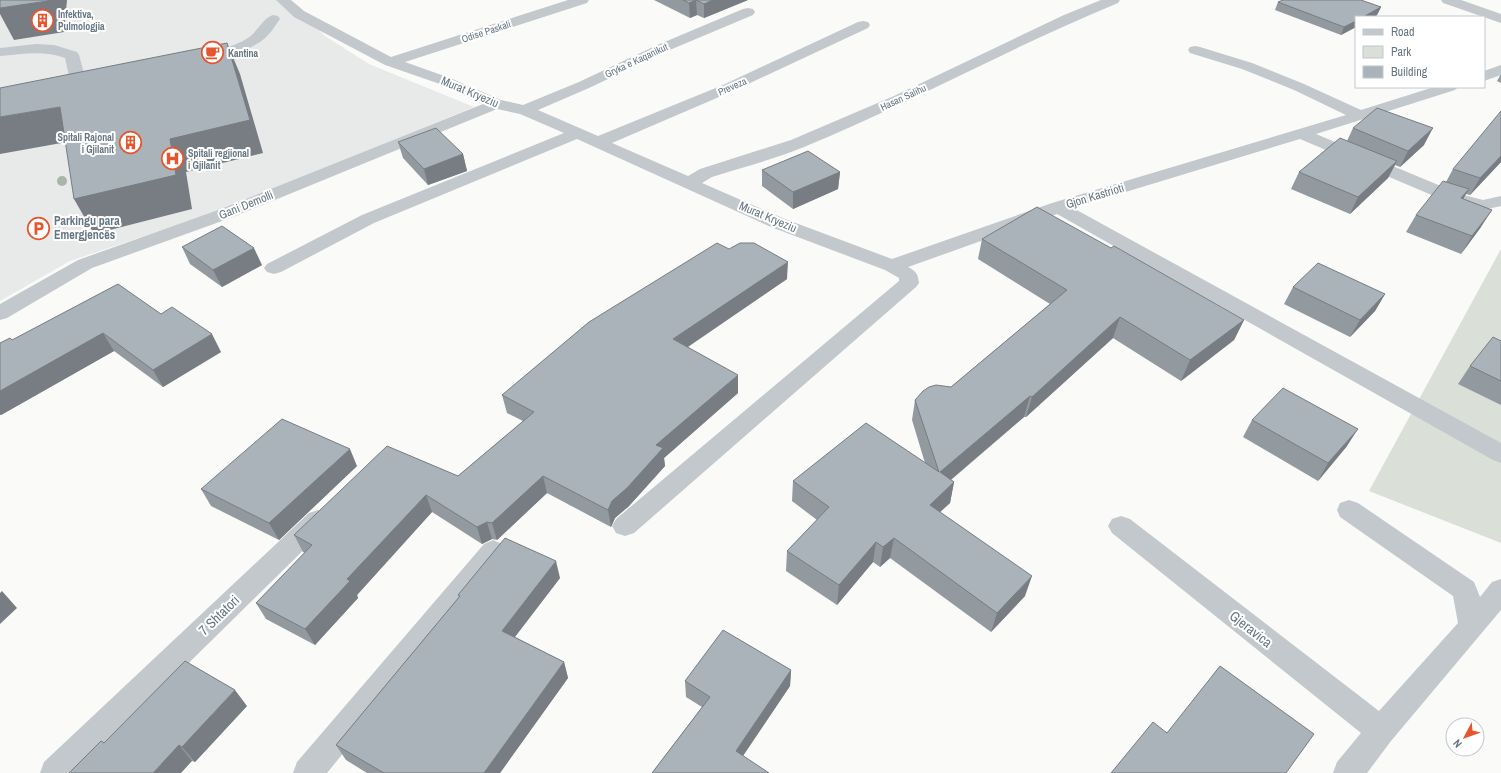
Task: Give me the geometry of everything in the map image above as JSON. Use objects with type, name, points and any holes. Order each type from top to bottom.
[{"type":"street","points":[[277,0],[299,14]]},
{"type":"street","name":"Murat Kryeziu","points":[[283,0],[299,14],[390,62],[445,81],[496,104],[525,110],[778,222],[892,266],[908,274],[909,283],[625,526]]},
{"type":"street","name":"Odise Paskali","points":[[390,62],[582,0]]},
{"type":"street","name":"Hasan Salihu","points":[[688,183],[706,173],[811,138],[900,99],[1069,18],[1113,0]]},
{"type":"street","points":[[1448,0],[1501,19]]},
{"type":"street","name":"Gryka e Kaqanikut","points":[[525,110],[584,85],[660,49],[748,12]]},
{"type":"street","points":[[188,62],[228,52],[245,44],[260,36],[273,19]]},
{"type":"street","name":"Preveza","points":[[599,142],[728,88],[863,26]]},
{"type":"street","points":[[0,52],[41,48],[58,49],[72,55],[85,80],[62,84]]},
{"type":"street","points":[[1195,50],[1247,66],[1299,87],[1360,116]]},
{"type":"street","points":[[1485,76],[1501,70]]},
{"type":"street","name":"Gjon Kastrioti","points":[[892,266],[1058,207],[1302,134],[1447,88]]},
{"type":"street","name":"Gani Demolli","points":[[0,313],[85,264],[227,213],[496,104]]},
{"type":"street","points":[[274,268],[368,219],[458,181],[579,133]]},
{"type":"street","points":[[1302,134],[1454,198],[1483,205],[1501,201]]},
{"type":"street","points":[[1058,207],[1501,454]]},
{"type":"street","name":"7 Shtatori","points":[[55,773],[333,506]]},
{"type":"street","points":[[1349,510],[1465,590],[1472,626]]},
{"type":"street","name":"Gjeravica","points":[[1121,526],[1381,732]]},
{"type":"street","points":[[308,773],[492,551]]},
{"type":"street","points":[[1348,773],[1501,590]]},
{"type":"shaded area","name":"Spitali regjional i Gjilanit","points":[[0,0],[286,0],[325,36],[369,64],[474,107],[219,211],[70,261],[0,301]]},
{"type":"green space","points":[[1501,249],[1501,543],[1369,491]]},
{"type":"building","points":[[0,0],[48,0],[48,1],[0,8]]},
{"type":"building","points":[[683,0],[696,0],[689,3]]},
{"type":"building","points":[[696,0],[713,0],[704,4]]},
{"type":"building","points":[[1283,0],[1361,0],[1381,7],[1365,16],[1355,16],[1355,22],[1344,27],[1278,2]]},
{"type":"building","points":[[227,43],[250,120],[170,139],[176,175],[74,199],[60,107],[0,117],[0,88]]},
{"type":"building","points":[[1377,108],[1433,128],[1408,151],[1353,128]]},
{"type":"building","points":[[1501,111],[1501,156],[1480,178],[1453,169]]},
{"type":"building","points":[[436,128],[463,154],[424,169],[398,142]]},
{"type":"building","points":[[1340,138],[1397,161],[1358,197],[1299,172]]},
{"type":"building","points":[[808,151],[840,172],[793,192],[762,170]]},
{"type":"building","points":[[1443,181],[1469,189],[1461,198],[1492,210],[1472,236],[1416,215]]},
{"type":"building","points":[[1037,207],[1111,248],[1114,246],[1244,320],[1190,360],[1120,317],[1032,397],[1030,396],[940,472],[954,482],[930,505],[1032,576],[997,613],[894,538],[883,547],[876,542],[839,585],[787,551],[829,507],[793,481],[866,423],[939,472],[915,400],[929,387],[936,385],[951,387],[1067,290],[982,239]]},
{"type":"building","points":[[222,226],[254,248],[213,270],[182,247]]},
{"type":"building","points":[[717,243],[729,249],[740,243],[754,243],[788,262],[673,339],[738,375],[656,445],[663,448],[627,488],[612,501],[608,510],[543,476],[492,523],[487,522],[477,527],[426,495],[347,579],[350,581],[305,629],[256,603],[312,545],[294,535],[387,446],[458,476],[534,412],[502,395],[589,322]]},
{"type":"building","points":[[1318,263],[1385,294],[1360,320],[1293,287]]},
{"type":"building","points":[[118,284],[161,314],[172,307],[212,334],[153,370],[103,333],[0,391],[0,343],[10,338],[12,340]]},
{"type":"building","points":[[1493,337],[1501,341],[1501,381],[1470,366]]},
{"type":"building","points":[[1283,388],[1358,429],[1328,463],[1252,420]]},
{"type":"building","points":[[282,419],[350,449],[269,523],[201,489]]},
{"type":"building","points":[[505,538],[556,561],[502,631],[564,662],[484,773],[384,773],[336,745],[460,596],[458,595]]},
{"type":"building","points":[[723,630],[791,670],[736,751],[769,773],[652,773],[710,697],[685,681]]},
{"type":"building","points":[[185,661],[235,690],[182,747],[179,745],[153,773],[69,773],[101,741],[104,743]]},
{"type":"building","points":[[1220,666],[1314,734],[1286,773],[1111,773],[1153,722],[1167,733]]},
{"type":"place","name":"Infektiva, Pulmologjia","points":[[42,20]]},
{"type":"place","name":"Kantina","points":[[213,53]]},
{"type":"place","name":"Spitali Rajonal i Gjilanit","points":[[130,143]]},
{"type":"place","name":"Spitali regjional i Gjilanit","points":[[173,159]]},
{"type":"place","name":"Parkingu para Emergjencës","points":[[39,228]]}]
